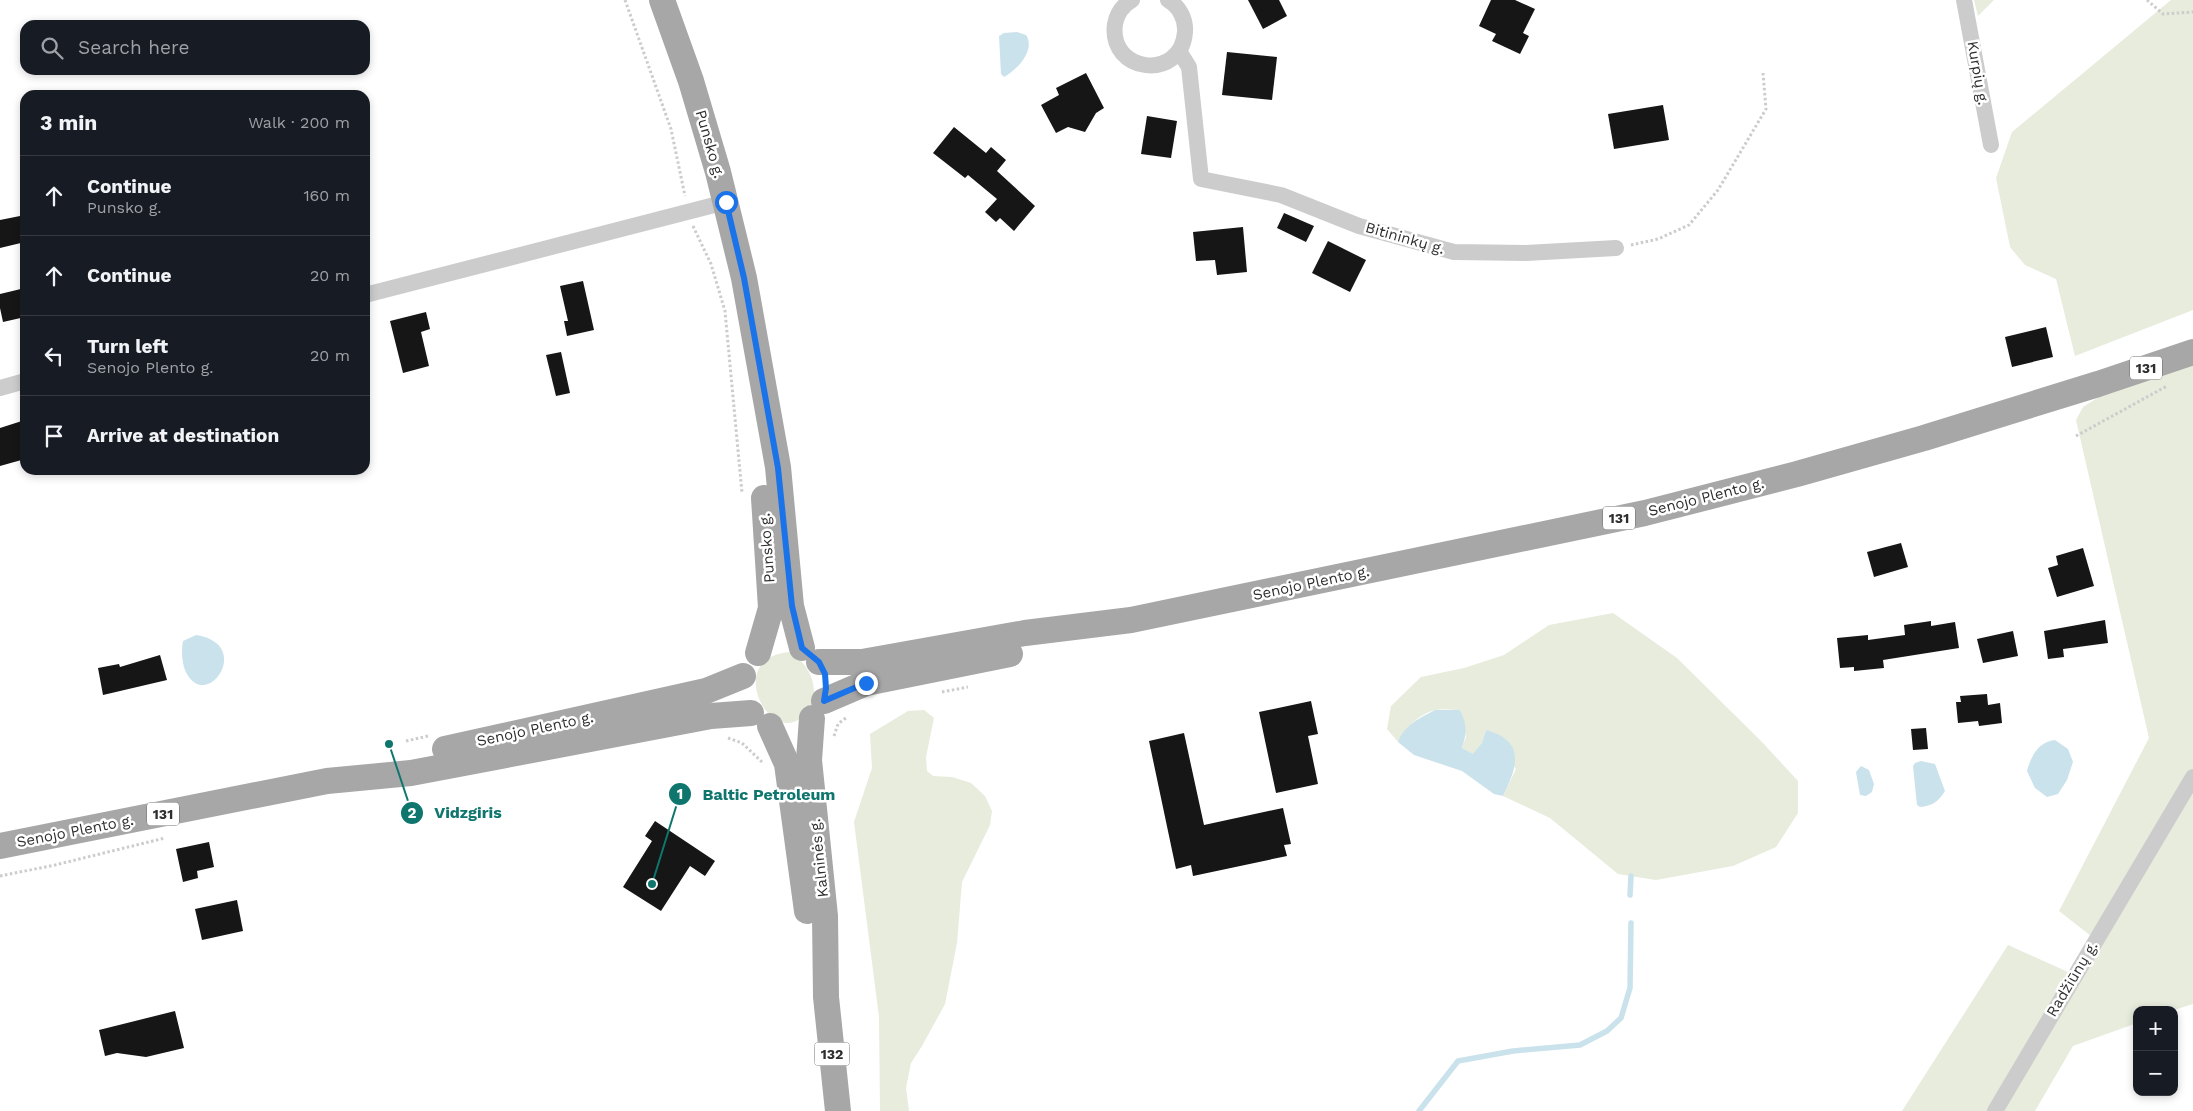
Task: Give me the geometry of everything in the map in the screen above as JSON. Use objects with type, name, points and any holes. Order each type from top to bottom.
[{"type":"main road","name":"Punsko g.","points":[[662,0],[691,81],[726,202],[744,278],[778,468],[792,606],[810,655]]},
{"type":"main road","name":"Senojo Plento g.","points":[[818,710],[866,683],[1025,651],[1132,620],[1645,513],[1797,474],[1924,438],[2098,384],[2193,352]]},
{"type":"main road","name":"Punsko g.","points":[[758,653],[771,608],[762,469],[761,380]]},
{"type":"main road","name":"Senojo Plento g.","points":[[810,655],[862,662],[1025,633],[1132,620]]},
{"type":"main road","points":[[787,644],[810,655],[826,681],[818,710],[799,726],[784,729],[760,720],[744,695],[743,676],[749,664],[758,653],[772,646],[787,644]]},
{"type":"main road","name":"Senojo Plento g.","points":[[327,781],[392,760],[706,691],[743,676]]},
{"type":"main road","name":"Kalninės g.","points":[[818,710],[809,760],[825,916],[826,997],[838,1111]]},
{"type":"main road","name":"Senojo Plento g.","points":[[0,846],[327,781],[411,773],[712,724],[760,720]]},
{"type":"main road","name":"Kalninės g.","points":[[760,720],[787,764],[808,918],[826,997]]},
{"type":"street","points":[[1132,0],[1121,10],[1116,20],[1115,36],[1121,52],[1134,62],[1150,66],[1161,64],[1171,59],[1179,51],[1184,41],[1186,30],[1184,19],[1178,9],[1168,0]]},
{"type":"street","name":"Kurpių g.","points":[[1964,0],[1991,145]]},
{"type":"street","name":"Bitininkų g.","points":[[1179,51],[1189,67],[1201,179],[1281,195],[1359,226],[1454,252],[1526,253],[1616,248]]},
{"type":"street","points":[[370,294],[726,202]]},
{"type":"street","points":[[0,388],[20,383]]},
{"type":"street","name":"Radžiūnų g.","points":[[1995,1111],[2193,777]]},
{"type":"path","points":[[625,0],[671,130],[695,233],[710,264],[725,311],[742,495]]},
{"type":"path","points":[[2147,0],[2163,14],[2193,12]]},
{"type":"path","points":[[1616,248],[1658,239],[1689,225],[1718,190],[1766,109],[1763,73]]},
{"type":"path","points":[[2076,436],[2172,384]]},
{"type":"path","points":[[936,694],[964,688],[973,684]]},
{"type":"path","points":[[833,740],[838,724],[853,712]]},
{"type":"path","points":[[712,724],[742,743],[758,761],[774,767],[787,764]]},
{"type":"shaded area","points":[[1974,0],[1994,0],[1978,16]]},
{"type":"shaded area","points":[[2171,0],[2193,0],[2193,310],[2075,356],[2056,279],[2025,265],[2010,247],[1996,178],[2012,132]]},
{"type":"shaded area","points":[[2193,365],[2193,1004],[2178,1009],[2178,1006],[2133,1006],[2133,1024],[2073,1046],[2035,1111],[1902,1111],[2008,945],[2079,977],[2100,943],[2059,911],[2149,738],[2076,420],[2083,407],[2102,395]]},
{"type":"shaded area","points":[[1613,613],[1677,658],[1762,742],[1798,781],[1798,813],[1776,847],[1733,866],[1656,880],[1618,874],[1550,818],[1503,796],[1516,769],[1486,730],[1482,743],[1474,755],[1462,748],[1466,737],[1460,710],[1436,710],[1425,714],[1409,727],[1398,742],[1387,729],[1391,706],[1421,677],[1464,668],[1504,655],[1549,625]]},
{"type":"shaded area","points":[[790,652],[809,671],[814,688],[811,706],[805,714],[792,722],[779,721],[768,712],[759,699],[756,684],[759,669],[769,658]]},
{"type":"shaded area","points":[[924,710],[934,718],[926,757],[927,771],[933,776],[952,777],[971,783],[985,796],[992,811],[990,825],[962,882],[957,943],[945,1004],[911,1063],[906,1088],[909,1111],[880,1111],[879,1017],[854,822],[872,768],[870,734],[908,711]]},
{"type":"water","points":[[1017,32],[1026,35],[1029,47],[1019,65],[1004,77],[1001,74],[999,36],[1004,33]]},
{"type":"water","points":[[196,635],[213,641],[222,650],[224,661],[221,672],[214,680],[205,685],[196,683],[187,674],[183,663],[183,641]]},
{"type":"water","points":[[1435,710],[1460,710],[1465,729],[1462,748],[1473,754],[1482,743],[1486,730],[1500,735],[1510,744],[1514,751],[1514,766],[1503,796],[1494,794],[1462,771],[1414,755],[1398,742],[1408,727]]},
{"type":"water","points":[[2055,740],[2068,749],[2073,762],[2067,780],[2058,794],[2047,797],[2035,788],[2027,771],[2036,751],[2049,741]]},
{"type":"water","points":[[1921,761],[1935,764],[1945,791],[1935,802],[1920,807],[1917,805],[1913,766]]},
{"type":"water","points":[[1861,766],[1869,770],[1874,784],[1872,792],[1866,796],[1860,795],[1856,772]]},
{"type":"building","points":[[1248,0],[1279,0],[1287,16],[1263,29]]},
{"type":"building","points":[[1491,0],[1515,0],[1535,9],[1523,33],[1529,36],[1520,54],[1492,41],[1496,34],[1479,26]]},
{"type":"building","points":[[1227,52],[1277,57],[1272,100],[1222,95]]},
{"type":"building","points":[[1086,73],[1104,108],[1096,113],[1085,132],[1068,127],[1056,133],[1041,105],[1059,95],[1056,88]]},
{"type":"building","points":[[1663,105],[1669,140],[1614,149],[1608,114]]},
{"type":"building","points":[[1147,116],[1177,121],[1171,158],[1141,154]]},
{"type":"building","points":[[954,127],[986,153],[991,147],[1006,160],[997,171],[1035,206],[1014,231],[1000,218],[996,222],[985,212],[997,199],[968,175],[965,178],[933,153]]},
{"type":"building","points":[[1284,213],[1314,226],[1306,242],[1277,228]]},
{"type":"building","points":[[20,216],[20,243],[0,248],[0,220]]},
{"type":"building","points":[[1243,227],[1247,272],[1217,275],[1215,260],[1196,261],[1193,232]]},
{"type":"building","points":[[1328,241],[1366,260],[1350,292],[1312,273]]},
{"type":"building","points":[[583,281],[594,330],[567,336],[564,321],[568,321],[560,286]]},
{"type":"building","points":[[20,289],[20,318],[3,322],[0,294]]},
{"type":"building","points":[[426,312],[430,329],[421,332],[429,366],[403,373],[390,321]]},
{"type":"building","points":[[2046,327],[2053,357],[2012,367],[2005,337]]},
{"type":"building","points":[[561,352],[570,393],[556,396],[546,355]]},
{"type":"building","points":[[20,422],[20,460],[0,466],[0,428]]},
{"type":"building","points":[[1901,543],[1908,567],[1874,577],[1867,552]]},
{"type":"building","points":[[2083,548],[2094,586],[2057,597],[2048,568],[2058,565],[2056,556]]},
{"type":"building","points":[[2105,620],[2108,643],[2063,649],[2064,657],[2048,659],[2044,631]]},
{"type":"building","points":[[1931,621],[1931,626],[1955,622],[1959,648],[1883,660],[1884,668],[1854,671],[1854,667],[1840,668],[1837,638],[1868,635],[1868,640],[1905,635],[1904,625]]},
{"type":"building","points":[[2013,631],[2018,656],[1983,663],[1977,639]]},
{"type":"building","points":[[160,655],[167,680],[103,695],[98,668],[119,664],[120,667]]},
{"type":"building","points":[[1987,694],[1988,705],[2000,703],[2002,723],[1979,726],[1978,721],[1958,723],[1956,702],[1961,702],[1960,696]]},
{"type":"building","points":[[1311,701],[1318,734],[1308,736],[1318,784],[1276,793],[1259,712]]},
{"type":"building","points":[[1926,728],[1928,749],[1913,750],[1911,729]]},
{"type":"building","points":[[1184,733],[1204,825],[1283,808],[1291,844],[1284,845],[1287,856],[1193,876],[1191,865],[1176,869],[1149,741]]},
{"type":"building","points":[[655,821],[715,861],[705,876],[690,866],[661,911],[623,887],[652,841],[645,836]]},
{"type":"building","points":[[209,842],[214,867],[197,871],[198,878],[183,882],[176,849]]},
{"type":"building","points":[[237,900],[243,931],[202,940],[195,909]]},
{"type":"building","points":[[175,1011],[184,1048],[146,1057],[117,1053],[105,1056],[99,1030]]},
{"type":"waterway","points":[[1630,895],[1631,876]]},
{"type":"waterway","points":[[1419,1111],[1458,1061],[1513,1051],[1580,1045],[1607,1031],[1621,1018],[1630,988],[1631,923]]},
{"type":"place","name":"Vidzgiris","points":[[389,744]]},
{"type":"place","name":"Baltic Petroleum","points":[[652,884]]},
{"type":"route","points":[[726,202],[744,278],[778,468],[792,606],[802,648],[819,662],[825,674],[826,688],[824,701],[866,683]]}]
